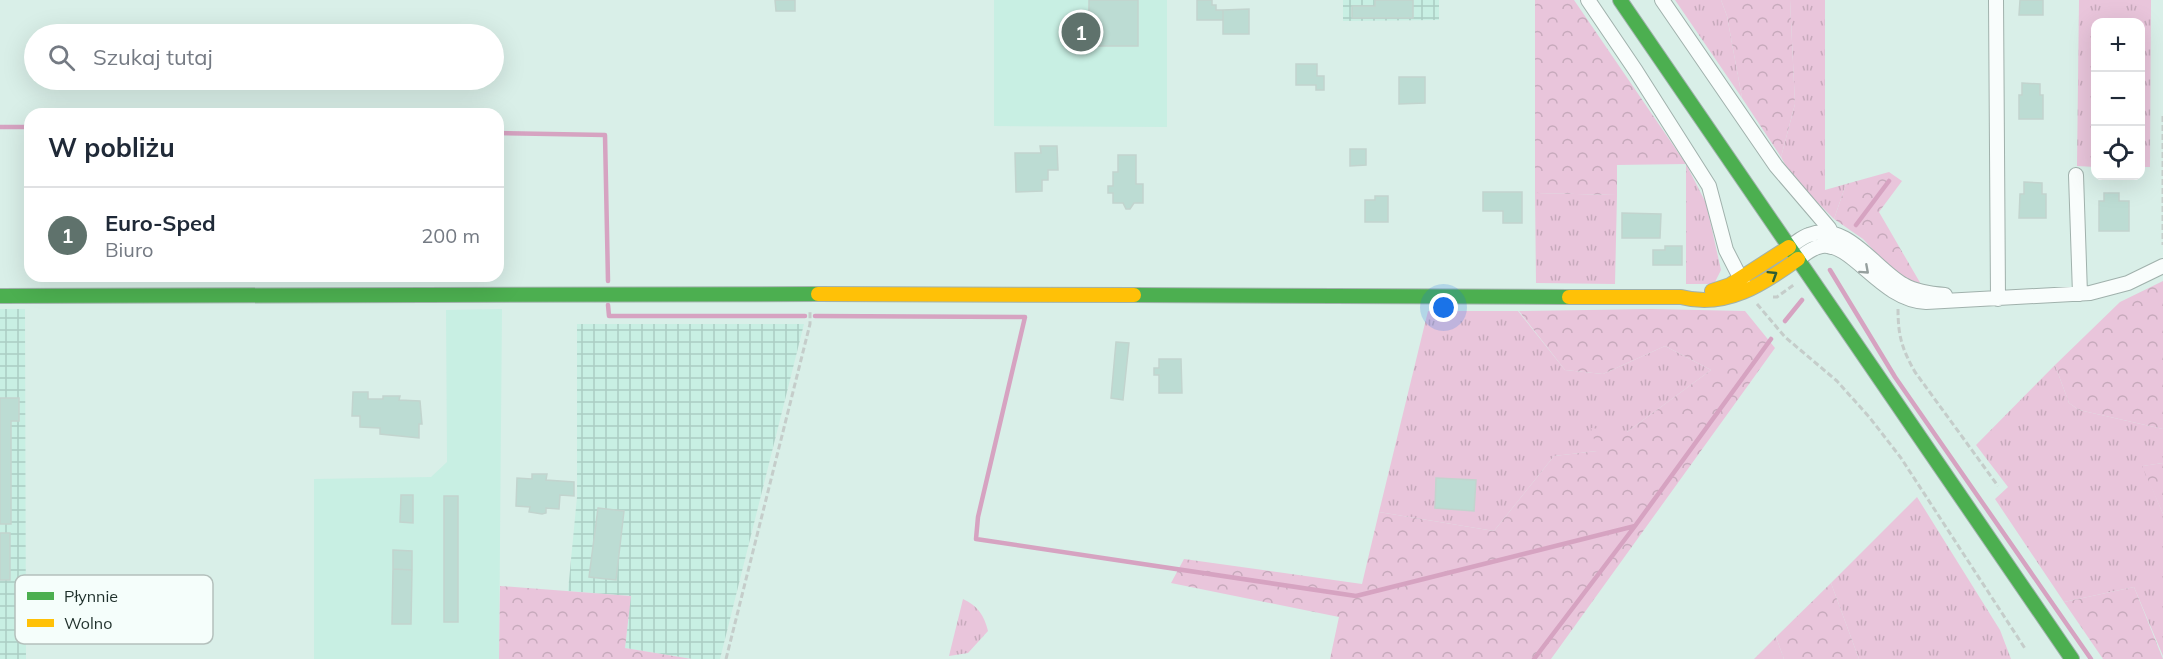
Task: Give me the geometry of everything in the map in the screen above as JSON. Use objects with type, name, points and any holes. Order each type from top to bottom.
[{"type":"street","points":[[1588,0],[1709,186],[1726,250],[1744,285]]},
{"type":"street","points":[[1620,0],[2072,659]]},
{"type":"street","points":[[1662,0],[1776,166],[1832,240],[1843,251],[1882,285],[1914,301],[1968,298]]},
{"type":"street","points":[[1996,0],[1998,299]]},
{"type":"street","points":[[2076,176],[2080,294]]},
{"type":"street","points":[[1744,285],[1789,247],[1810,234],[1852,242],[1905,285],[1936,294],[1968,298],[1998,299],[2080,294],[2128,283],[2163,266]]},
{"type":"street","points":[[0,296],[809,294],[1681,297],[1744,285],[1832,240]]},
{"type":"path","points":[[2163,116],[2163,245]]},
{"type":"path","points":[[1744,285],[1785,338],[1845,389],[1870,418],[1900,458],[2026,650]]},
{"type":"path","points":[[726,659],[810,324],[809,294]]},
{"type":"path","points":[[1899,295],[1899,334],[1907,358],[1998,486]]},
{"type":"shaded area","points":[[994,0],[1167,0],[1167,127],[994,126]]},
{"type":"shaded area","points":[[1343,0],[1439,0],[1439,20],[1343,21]]},
{"type":"shaded area","points":[[0,309],[25,309],[26,575],[15,575],[15,644],[26,644],[26,659],[0,659]]},
{"type":"shaded area","points":[[502,309],[499,659],[314,659],[314,479],[431,477],[447,462],[446,310]]},
{"type":"shaded area","points":[[577,324],[804,324],[720,659],[692,659],[625,648],[630,596],[568,591],[577,497]]},
{"type":"green space","points":[[1535,0],[1574,0],[1686,164],[1617,165],[1617,195],[1535,193]]},
{"type":"green space","points":[[1675,0],[1721,0],[1727,16],[1742,98]]},
{"type":"green space","points":[[1721,0],[1790,0],[1795,104],[1781,157],[1742,98],[1727,16]]},
{"type":"green space","points":[[1790,0],[1825,0],[1825,190],[1846,184],[1834,219],[1792,177],[1781,157],[1795,104]]},
{"type":"green space","points":[[2079,0],[2151,0],[2150,167],[2145,167],[2145,18],[2091,18],[2091,167],[2077,166]]},
{"type":"green space","points":[[1686,164],[1706,203],[1721,270],[1714,284],[1686,284]]},
{"type":"green space","points":[[1889,172],[1902,181],[1879,212],[1922,286],[1891,272],[1863,239],[1834,219],[1846,184]]},
{"type":"green space","points":[[1535,193],[1617,195],[1615,284],[1536,283]]},
{"type":"green space","points":[[2163,281],[2163,429],[2079,410],[2069,403],[2055,365],[2120,302]]},
{"type":"green space","points":[[1651,309],[1745,311],[1775,348],[1551,659],[1330,659],[1339,617],[1171,583],[1184,559],[1362,584],[1379,512],[1494,531],[1554,456],[1597,451],[1591,428],[1627,432],[1711,370],[1665,346],[1603,374],[1565,370],[1519,311]]},
{"type":"green space","points":[[1428,311],[1518,311],[1565,370],[1603,374],[1665,346],[1711,370],[1627,432],[1597,451],[1554,456],[1494,531],[1379,512]]},
{"type":"green space","points":[[2055,365],[2069,403],[2079,410],[2163,429],[2163,463],[2143,466],[2163,514],[2163,656],[2134,587],[2064,602],[1995,499],[2008,487],[1976,445]]},
{"type":"green space","points":[[2163,463],[2163,514],[2142,466]]},
{"type":"green space","points":[[1917,497],[2000,630],[2011,659],[1859,659],[1831,583]]},
{"type":"green space","points":[[1831,583],[1859,659],[1784,659],[1776,637]]},
{"type":"green space","points":[[500,586],[631,596],[625,648],[692,659],[499,659]]},
{"type":"green space","points":[[2134,587],[2163,659],[2103,659],[2064,602]]},
{"type":"green space","points":[[963,599],[980,612],[988,631],[968,653],[949,656]]},
{"type":"green space","points":[[1776,637],[1784,659],[1754,659]]},
{"type":"building","points":[[775,0],[795,0],[795,11],[776,11]]},
{"type":"building","points":[[1089,0],[1138,0],[1138,46],[1089,46]]},
{"type":"building","points":[[1197,0],[1212,0],[1212,5],[1216,5],[1216,10],[1223,10],[1223,20],[1197,20]]},
{"type":"building","points":[[1375,0],[1413,0],[1413,18],[1352,18],[1352,6],[1375,6]]},
{"type":"building","points":[[2020,0],[2043,0],[2043,15],[2019,15]]},
{"type":"building","points":[[1249,9],[1249,34],[1223,34],[1223,10]]},
{"type":"building","points":[[1296,64],[1317,64],[1317,76],[1324,76],[1324,90],[1316,90],[1316,85],[1296,85]]},
{"type":"building","points":[[1399,77],[1425,77],[1425,103],[1399,104]]},
{"type":"building","points":[[2022,83],[2040,84],[2040,95],[2043,95],[2043,119],[2019,119],[2019,95],[2022,95]]},
{"type":"building","points":[[1040,146],[1057,146],[1058,170],[1048,170],[1048,180],[1042,180],[1042,191],[1016,192],[1015,153],[1041,153]]},
{"type":"building","points":[[1350,149],[1366,149],[1366,165],[1350,166]]},
{"type":"building","points":[[1118,155],[1136,155],[1136,184],[1143,184],[1143,203],[1134,203],[1130,209],[1126,209],[1123,203],[1113,203],[1113,193],[1108,193],[1108,186],[1113,186],[1113,172],[1118,172]]},
{"type":"building","points":[[2024,182],[2042,183],[2042,194],[2046,194],[2046,218],[2019,218],[2020,194],[2024,194]]},
{"type":"building","points":[[1483,192],[1522,192],[1522,223],[1503,223],[1503,211],[1483,211]]},
{"type":"building","points":[[2104,193],[2119,193],[2119,201],[2129,201],[2129,231],[2099,231],[2099,201],[2104,201]]},
{"type":"building","points":[[1375,196],[1388,196],[1388,222],[1365,222],[1365,200],[1375,200]]},
{"type":"building","points":[[1622,213],[1661,214],[1660,238],[1622,238]]},
{"type":"building","points":[[1665,246],[1682,246],[1682,265],[1653,265],[1653,250],[1665,250]]},
{"type":"building","points":[[1116,342],[1129,343],[1123,400],[1111,398]]},
{"type":"building","points":[[1159,359],[1181,359],[1182,393],[1159,393],[1159,375],[1154,375],[1154,368],[1159,368]]},
{"type":"building","points":[[353,392],[368,392],[368,399],[400,396],[399,400],[420,401],[422,424],[419,424],[419,438],[380,434],[380,428],[360,427],[360,416],[352,416]]},
{"type":"building","points":[[0,398],[19,398],[19,421],[11,421],[11,524],[0,524]]},
{"type":"building","points":[[532,474],[547,474],[546,480],[574,482],[574,496],[560,495],[559,509],[546,508],[546,513],[542,514],[529,512],[530,507],[516,506],[517,478],[532,479]]},
{"type":"building","points":[[1436,478],[1476,480],[1474,511],[1435,508]]},
{"type":"building","points":[[401,495],[413,495],[413,523],[400,522]]},
{"type":"building","points":[[444,496],[458,496],[458,622],[444,622]]},
{"type":"building","points":[[598,508],[624,511],[616,580],[589,577]]},
{"type":"building","points":[[0,533],[10,533],[10,580],[0,580]]},
{"type":"building","points":[[393,550],[412,551],[412,570],[393,569]]},
{"type":"building","points":[[393,569],[412,570],[411,624],[392,624]]},
{"type":"waterway","points":[[0,127],[24,127]]},
{"type":"waterway","points":[[504,133],[605,135],[608,281]]},
{"type":"waterway","points":[[1856,225],[1889,181]]},
{"type":"waterway","points":[[1830,270],[1895,377],[2091,659]]},
{"type":"waterway","points":[[1785,321],[1802,300]]},
{"type":"waterway","points":[[608,305],[609,316],[805,316]]},
{"type":"waterway","points":[[815,316],[1025,317],[978,517],[976,539],[1356,596],[1635,526],[1771,339]]},
{"type":"waterway","points":[[1534,659],[1635,526]]},
{"type":"traffic: fast","points":[[1620,0],[2072,659]]},
{"type":"traffic: fast","points":[[0,296],[818,294]]},
{"type":"traffic: fast","points":[[1134,295],[1569,297]]},
{"type":"traffic: slow","points":[[1712,291],[1730,285],[1789,247]]},
{"type":"traffic: slow","points":[[1569,297],[1681,297],[1713,300],[1743,292],[1798,259]]},
{"type":"traffic: slow","points":[[818,294],[1134,295]]},
{"type":"place","name":"Euro-Sped","points":[[1081,32]]}]
